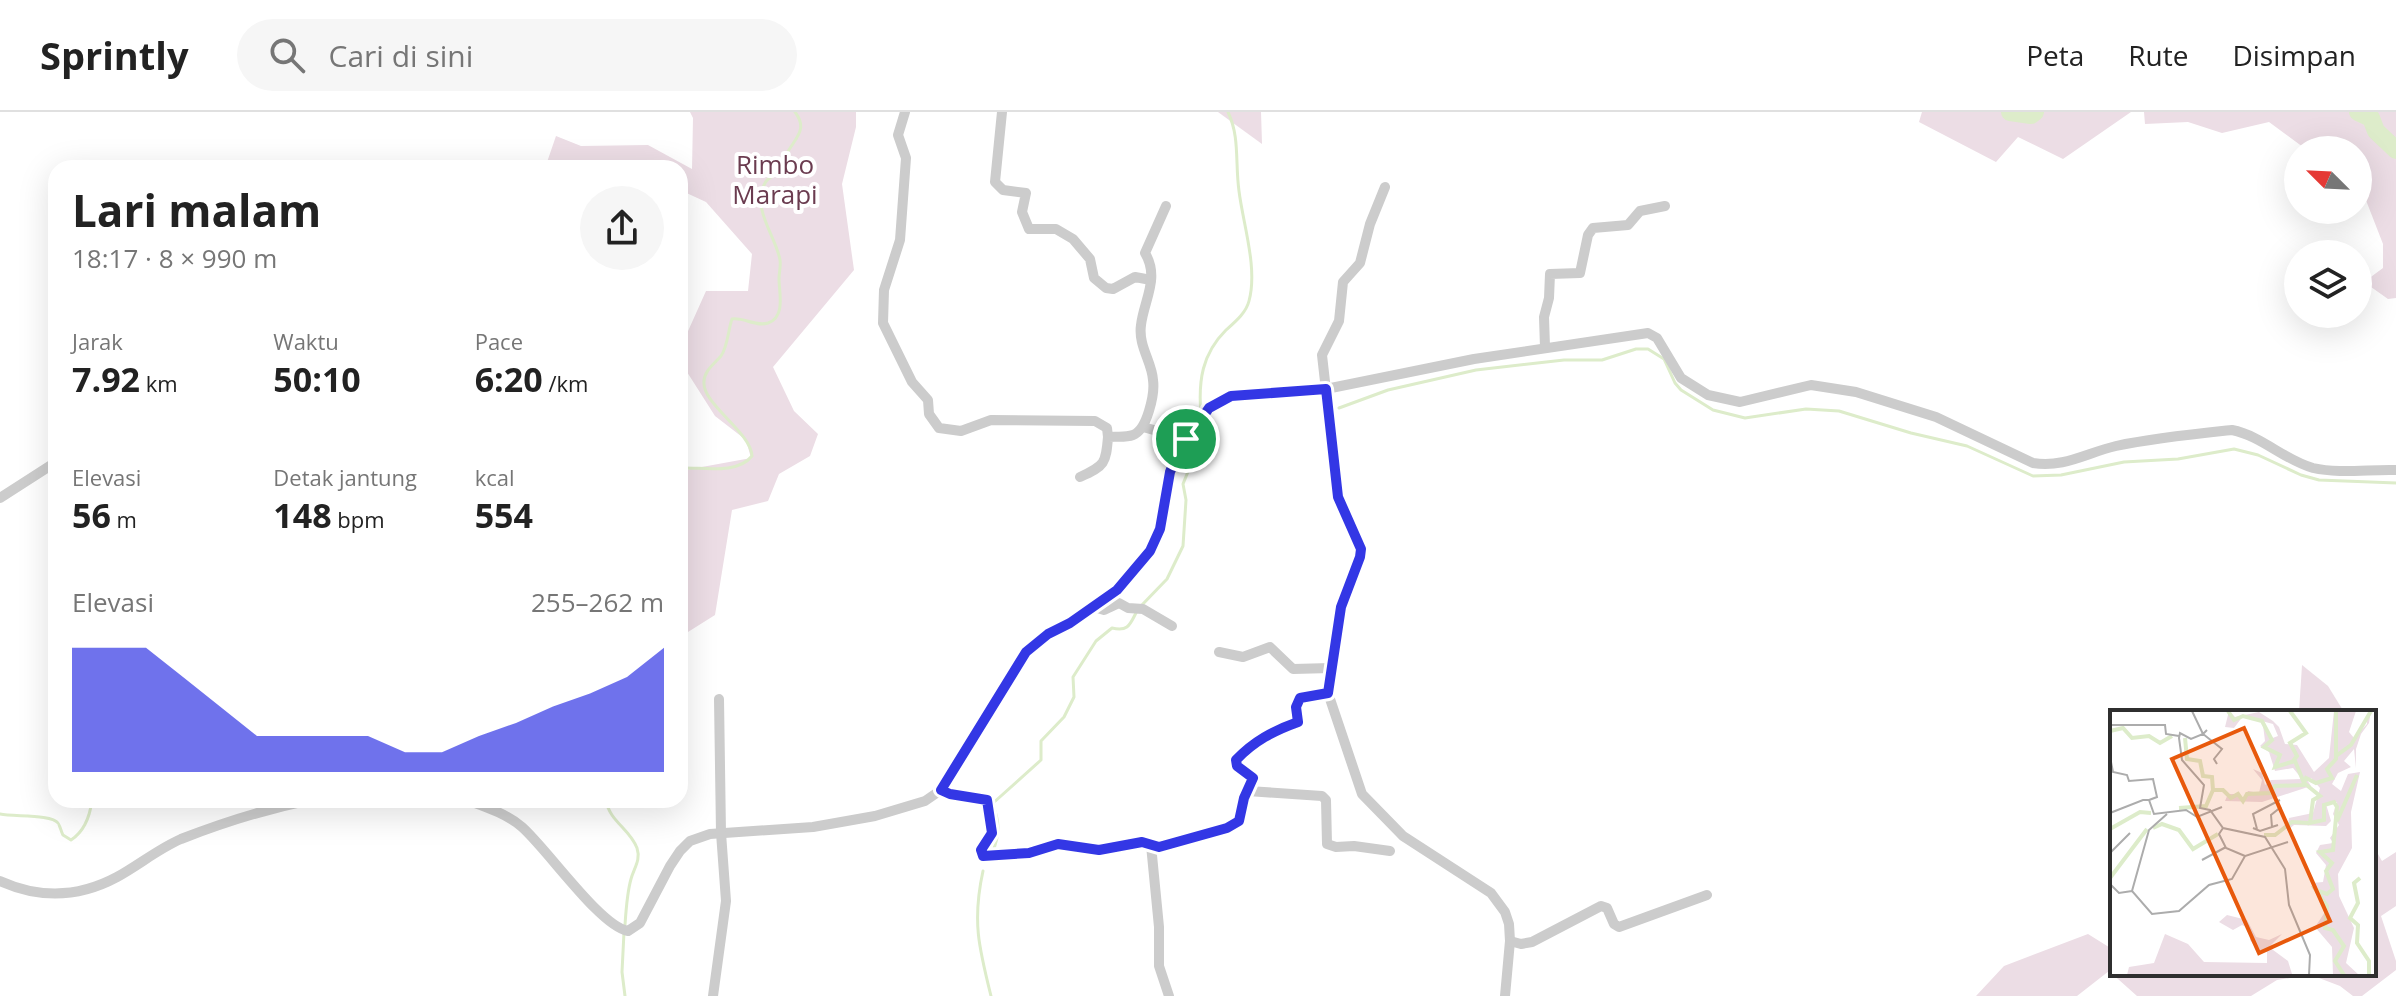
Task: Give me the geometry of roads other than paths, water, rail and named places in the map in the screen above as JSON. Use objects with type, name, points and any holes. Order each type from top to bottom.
[{"type":"street","points":[[905,112],[898,135],[906,158],[900,240],[884,290],[883,323],[912,382],[928,400],[933,420],[939,428],[961,431],[991,420],[1095,421],[1107,428],[1106,460],[1097,469],[1080,477]]},
{"type":"street","points":[[1002,112],[995,182],[1003,190],[1026,193],[1022,212],[1029,229],[1056,229],[1073,239],[1090,259],[1094,278],[1106,288],[1113,289],[1135,277],[1151,280]]},
{"type":"street","points":[[1385,187],[1370,224],[1361,260],[1343,282],[1339,321],[1323,351],[1338,497],[1361,549],[1359,565],[1343,601],[1328,693],[1362,794],[1408,840],[1491,893],[1505,912],[1510,941],[1505,996]]},
{"type":"street","points":[[1108,437],[1129,437],[1143,427],[1153,378],[1144,354],[1141,329],[1151,280],[1146,249],[1166,206]]},
{"type":"street","points":[[1545,347],[1548,275],[1580,273],[1588,235],[1593,228],[1628,225],[1640,211],[1665,206]]},
{"type":"street","points":[[487,808],[520,826],[607,922],[628,931],[640,923],[680,851],[690,841],[721,833],[786,830],[850,821],[901,810],[925,801],[941,790],[1026,652],[1048,634],[1094,607],[1132,574],[1150,551],[1160,529],[1170,472],[1186,439],[1209,408],[1231,396],[1326,389],[1545,347],[1598,343],[1648,333],[1657,338],[1681,378],[1708,395],[1740,402],[1811,385],[1856,392],[1936,417],[2033,463],[2049,465],[2070,462],[2115,446],[2232,430],[2250,435],[2315,468],[2396,470]]},
{"type":"street","points":[[1143,427],[1186,439]]},
{"type":"street","points":[[0,498],[48,467]]},
{"type":"street","points":[[1094,607],[1104,610],[1119,603],[1130,609],[1143,609],[1172,626]]},
{"type":"street","points":[[1219,652],[1245,657],[1270,647],[1293,669],[1331,668]]},
{"type":"street","points":[[941,790],[987,800],[992,833],[981,850],[986,857],[1029,853],[1058,844],[1099,850],[1142,842],[1159,847],[1231,826],[1240,818],[1253,778],[1237,766],[1236,760],[1253,743],[1298,722],[1296,707],[1300,698],[1328,693]]},
{"type":"street","points":[[713,996],[726,901],[721,833],[719,699]]},
{"type":"street","points":[[1248,791],[1322,796],[1326,800],[1327,844],[1390,851]]},
{"type":"street","points":[[0,881],[17,889],[54,896],[81,892],[118,877],[178,840],[280,808]]},
{"type":"street","points":[[1151,845],[1159,927],[1159,966],[1169,996]]},
{"type":"street","points":[[1510,941],[1521,944],[1532,942],[1601,906],[1607,908],[1614,924],[1619,927],[1707,895]]},
{"type":"waterway","points":[[688,468],[728,468],[738,466],[752,456],[744,437],[705,391],[704,378],[723,352],[732,319],[768,323],[774,320],[779,310],[780,260],[763,212],[761,193],[766,181],[781,170],[799,134],[801,124],[795,112]]},
{"type":"waterway","points":[[1201,415],[1201,379],[1207,358],[1218,339],[1240,317],[1249,301],[1251,288],[1251,260],[1239,191],[1236,141],[1228,112]]},
{"type":"waterway","points":[[2010,112],[2031,115],[2035,112]]},
{"type":"waterway","points":[[2358,112],[2371,118],[2376,131],[2396,150]]},
{"type":"waterway","points":[[1339,408],[1388,390],[1476,370],[1564,360],[1602,360],[1636,349],[1648,349],[1664,359],[1681,390],[1713,410],[1745,418],[1806,409],[1839,411],[1967,446],[2033,476],[2061,475],[2124,462],[2178,459],[2234,449],[2258,455],[2319,480],[2396,483]]},
{"type":"waterway","points":[[1140,607],[1167,579],[1183,546],[1186,500],[1183,484],[1204,432]]},
{"type":"waterway","points":[[992,853],[998,828],[992,804],[1041,760],[1041,741],[1064,717],[1074,697],[1073,677],[1096,641],[1112,628],[1128,626],[1137,611]]},
{"type":"waterway","points":[[0,814],[54,820],[63,835],[71,840],[86,823],[91,808]]},
{"type":"waterway","points":[[608,808],[634,841],[638,852],[625,925]]},
{"type":"waterway","points":[[983,871],[978,934],[991,996]]},
{"type":"waterway","points":[[624,932],[622,972],[625,996]]},
{"type":"park label","name":"Rimbo Marapi","points":[[775,179]]}]
